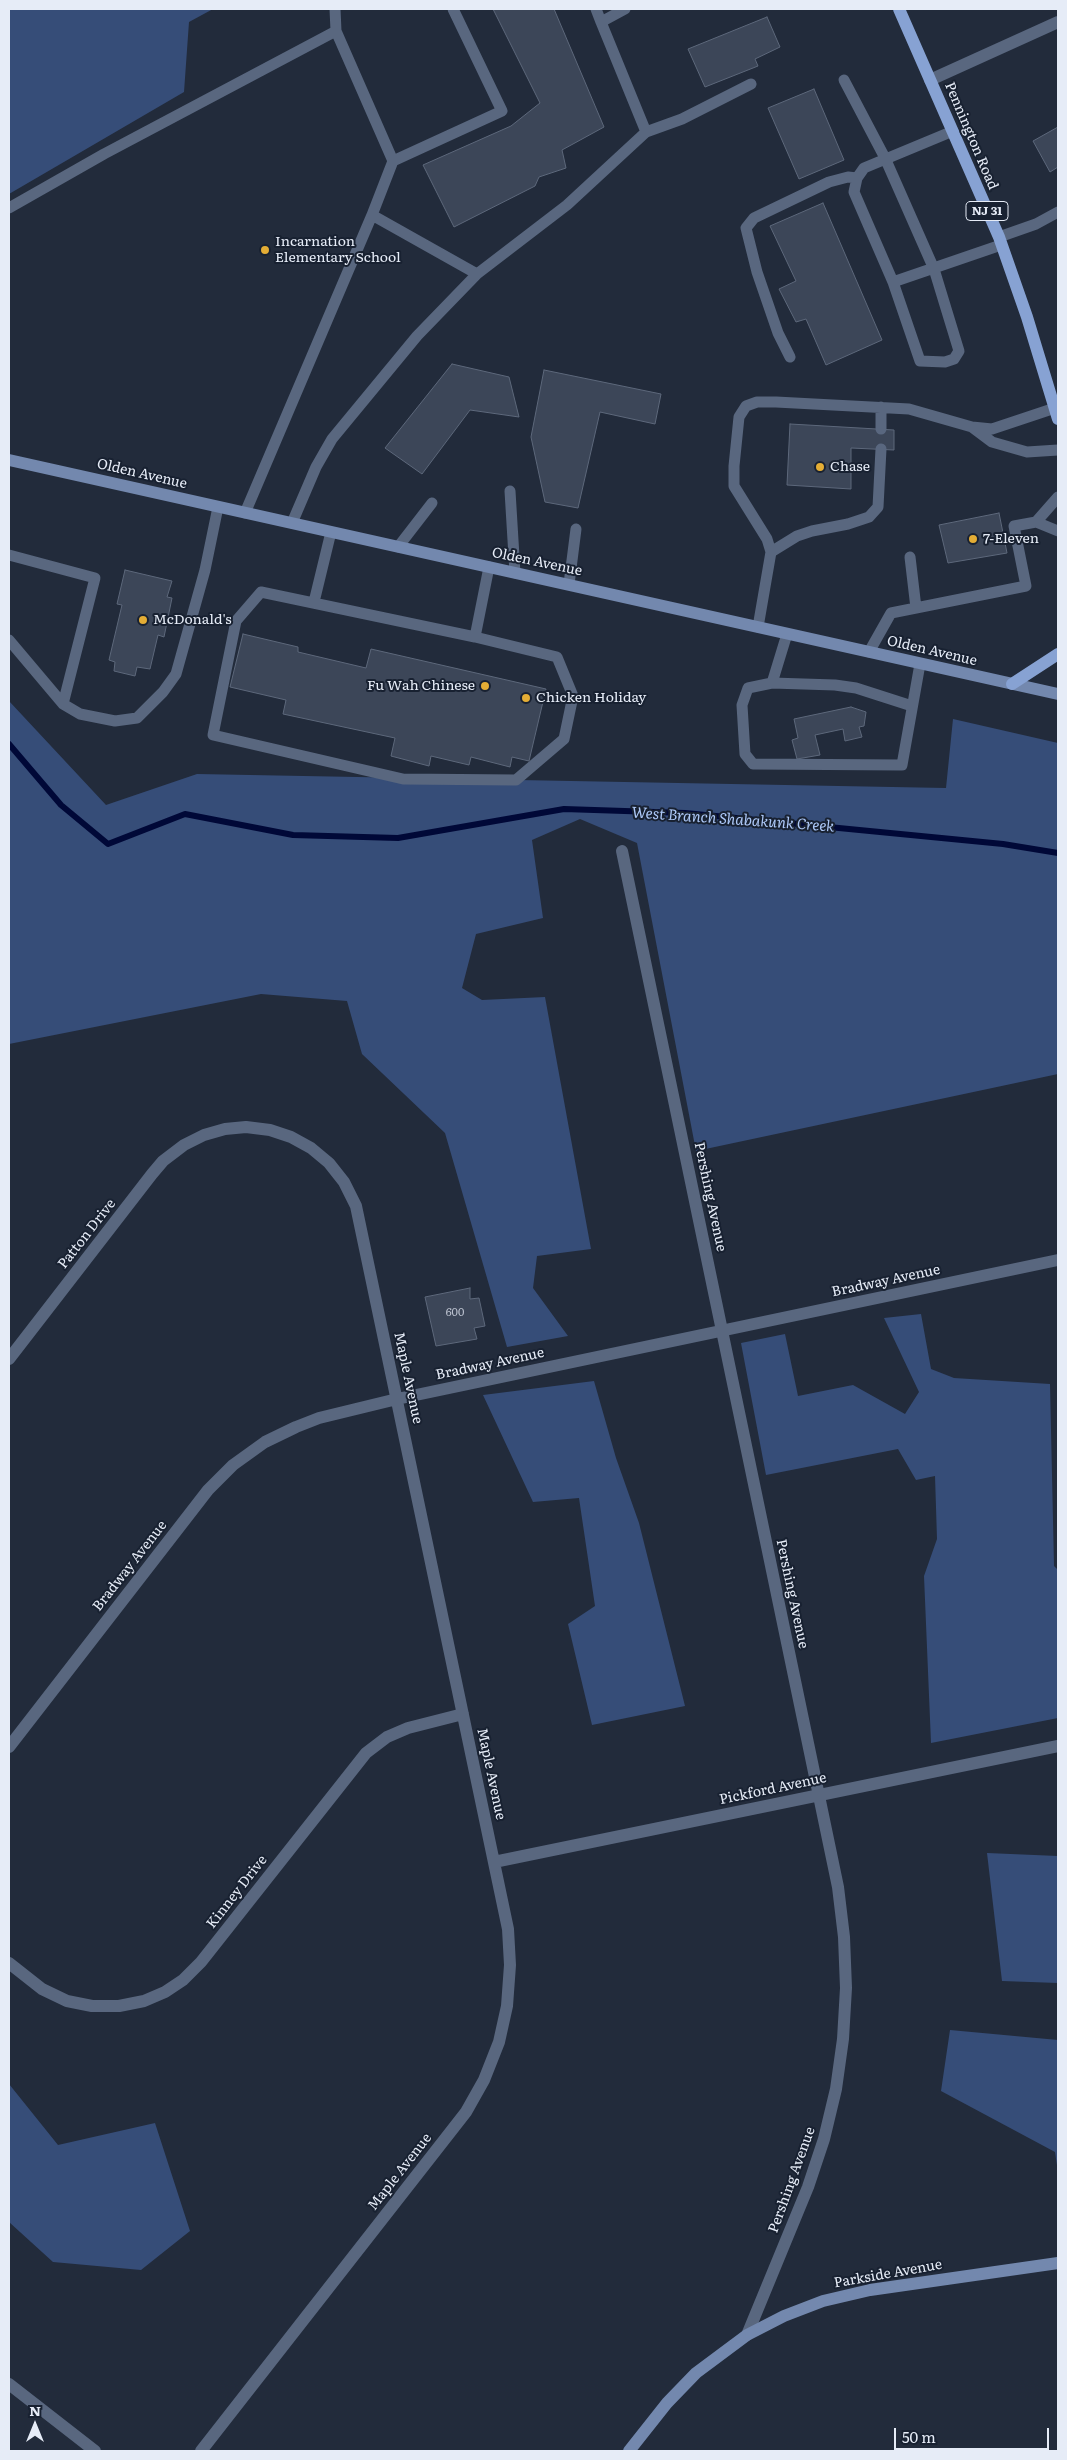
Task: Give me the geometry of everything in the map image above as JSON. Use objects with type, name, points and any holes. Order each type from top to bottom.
[{"type":"main road","name":"Pennington Road","points":[[899,9],[1000,241],[1027,317],[1057,413]]},
{"type":"main road","name":"Olden Avenue","points":[[9,461],[1058,694]]},
{"type":"main road","points":[[1012,684],[1058,654]]},
{"type":"main road","name":"Parkside Avenue","points":[[629,2451],[667,2403],[696,2373],[747,2335],[784,2316],[823,2301],[870,2290],[1058,2263]]},
{"type":"street","points":[[930,80],[1058,22]]},
{"type":"street","name":"Pershing Avenue","points":[[622,851],[838,1887],[844,1937],[846,1988],[843,2039],[836,2089],[822,2147],[808,2187],[747,2335]]},
{"type":"street","name":"Maple Avenue","points":[[198,1138],[225,1129],[246,1128],[270,1130],[291,1137],[311,1148],[329,1163],[344,1182],[356,1206],[508,1929],[510,1965],[507,2006],[499,2042],[484,2080],[466,2112],[201,2451]]},
{"type":"street","name":"Patton Drive","points":[[9,1359],[163,1161],[184,1145],[198,1138]]},
{"type":"street","name":"Bradway Avenue","points":[[9,1747],[208,1490],[233,1465],[265,1442],[296,1427],[319,1418],[397,1399],[1058,1260]]},
{"type":"street","name":"Kinney Drive","points":[[9,1963],[42,1989],[67,2001],[92,2006],[119,2006],[144,2001],[165,1992],[183,1980],[201,1962],[366,1753],[387,1737],[408,1728],[463,1714]]},
{"type":"street","name":"Pickford Avenue","points":[[494,1862],[1058,1746]]},
{"type":"street","points":[[9,2384],[95,2451]]},
{"type":"lane","points":[[335,9],[336,31],[393,161]]},
{"type":"lane","points":[[245,513],[372,215],[393,161],[502,110],[453,9]]},
{"type":"lane","points":[[596,9],[646,132]]},
{"type":"lane","points":[[601,22],[625,9]]},
{"type":"lane","points":[[9,208],[104,154],[336,31]]},
{"type":"lane","points":[[844,80],[885,158],[934,268],[960,351],[954,359],[945,362],[920,361],[893,282],[854,192],[857,178],[864,168],[885,158],[953,130]]},
{"type":"lane","points":[[292,524],[316,467],[332,439],[417,336],[477,274],[568,205],[646,132],[682,119],[751,84]]},
{"type":"lane","points":[[790,356],[775,324],[757,272],[746,228],[754,218],[829,182],[857,178]]},
{"type":"lane","points":[[893,282],[934,268],[1000,241],[1058,212]]},
{"type":"lane","points":[[372,215],[477,274]]},
{"type":"lane","points":[[758,627],[771,552],[767,539],[734,486],[739,416],[746,406],[757,402],[776,402],[909,409],[972,427],[992,429],[1057,413]]},
{"type":"lane","points":[[881,429],[882,407]]},
{"type":"lane","points":[[972,427],[992,442],[1000,445],[1027,452],[1058,450]]},
{"type":"lane","points":[[771,552],[797,536],[869,517],[878,507],[881,449]]},
{"type":"lane","points":[[510,491],[515,573]]},
{"type":"lane","points":[[1036,522],[1058,497]]},
{"type":"lane","points":[[398,547],[432,504]]},
{"type":"lane","points":[[9,640],[63,704],[80,714],[115,721],[137,718],[163,692],[176,674],[186,645],[205,570],[218,507]]},
{"type":"lane","points":[[869,652],[891,613],[1026,586],[1014,526],[1036,522],[1058,531]]},
{"type":"lane","points":[[569,584],[576,529]]},
{"type":"lane","points":[[314,602],[331,532]]},
{"type":"lane","points":[[9,555],[95,578],[63,704]]},
{"type":"lane","points":[[910,557],[916,608]]},
{"type":"lane","points":[[475,637],[489,567]]},
{"type":"lane","points":[[261,592],[314,602],[557,657],[573,696],[564,739],[516,780],[403,779],[213,735],[236,622],[261,592]]},
{"type":"lane","points":[[772,683],[787,634]]},
{"type":"lane","points":[[912,706],[856,688],[835,685],[772,683],[748,688],[742,705],[745,754],[753,764],[902,765],[920,664]]},
{"type":"shaded area","points":[[9,9],[213,9],[189,22],[184,92],[9,194]]},
{"type":"shaded area","points":[[9,701],[106,805],[197,774],[946,788],[953,719],[1058,743],[1058,1074],[696,1151],[637,843],[580,819],[532,840],[543,918],[476,934],[462,988],[482,1000],[545,997],[591,1249],[537,1256],[533,1288],[568,1336],[507,1347],[445,1133],[362,1054],[347,1001],[261,994],[9,1044]]},
{"type":"shaded area","points":[[921,1314],[931,1369],[954,1378],[1050,1384],[1054,1566],[1058,1570],[1058,1718],[931,1743],[924,1576],[937,1539],[935,1476],[916,1480],[898,1449],[766,1475],[741,1343],[785,1334],[798,1396],[853,1385],[905,1414],[919,1392],[884,1318]]},
{"type":"shaded area","points":[[594,1381],[616,1458],[639,1523],[685,1706],[592,1725],[568,1624],[595,1606],[579,1498],[533,1502],[483,1395]]},
{"type":"shaded area","points":[[987,1853],[1058,1856],[1058,1983],[1002,1981]]},
{"type":"shaded area","points":[[950,2030],[1058,2040],[1058,2172],[1055,2152],[941,2091]]},
{"type":"shaded area","points":[[9,2084],[58,2145],[155,2123],[190,2231],[141,2270],[53,2262],[9,2222]]},
{"type":"building","points":[[493,9],[554,9],[604,127],[562,150],[566,168],[539,177],[535,186],[454,227],[423,165],[511,126],[540,103]]},
{"type":"building","points":[[767,17],[780,47],[755,59],[758,66],[705,87],[688,49]]},
{"type":"building","points":[[814,89],[844,160],[799,179],[768,108]]},
{"type":"building","points":[[1058,127],[1058,167],[1050,172],[1033,141]]},
{"type":"building","points":[[823,203],[882,340],[826,365],[806,319],[796,322],[779,289],[796,281],[770,226]]},
{"type":"building","points":[[452,364],[509,377],[519,417],[470,410],[422,474],[385,448]]},
{"type":"building","points":[[544,370],[661,394],[655,424],[600,412],[578,508],[545,502],[531,437]]},
{"type":"building","name":"Chase","points":[[790,424],[894,430],[894,450],[851,448],[851,489],[787,485]]},
{"type":"building","name":"7-Eleven","points":[[999,513],[1007,553],[948,563],[939,525]]},
{"type":"building","name":"McDonald's","points":[[125,570],[172,581],[167,597],[172,598],[164,637],[158,635],[150,669],[137,667],[135,676],[114,671],[115,662],[109,660],[122,605],[117,604]]},
{"type":"building","points":[[243,634],[298,647],[298,652],[366,668],[371,649],[546,689],[529,761],[512,757],[510,767],[471,757],[469,765],[431,756],[429,766],[391,756],[395,738],[283,714],[286,700],[230,687]]},
{"type":"building","points":[[851,707],[866,712],[864,726],[859,727],[862,737],[845,741],[843,729],[815,735],[820,755],[797,759],[792,740],[798,738],[794,719]]},
{"type":"building","points":[[470,1288],[470,1299],[479,1298],[485,1326],[474,1328],[477,1339],[436,1346],[425,1297]]},
{"type":"waterway","name":"West Branch Shabakunk Creek","points":[[9,744],[61,805],[108,844],[185,814],[293,835],[398,838],[564,809],[685,813],[1003,844],[1058,853]]},
{"type":"place","name":"Incarnation Elementary School","points":[[265,250]]},
{"type":"place","name":"Chase","points":[[820,467]]},
{"type":"place","name":"7-Eleven","points":[[973,539]]},
{"type":"place","name":"McDonald's","points":[[143,620]]},
{"type":"place","name":"Fu Wah Chinese","points":[[485,686]]},
{"type":"place","name":"Chicken Holiday","points":[[526,698]]}]
